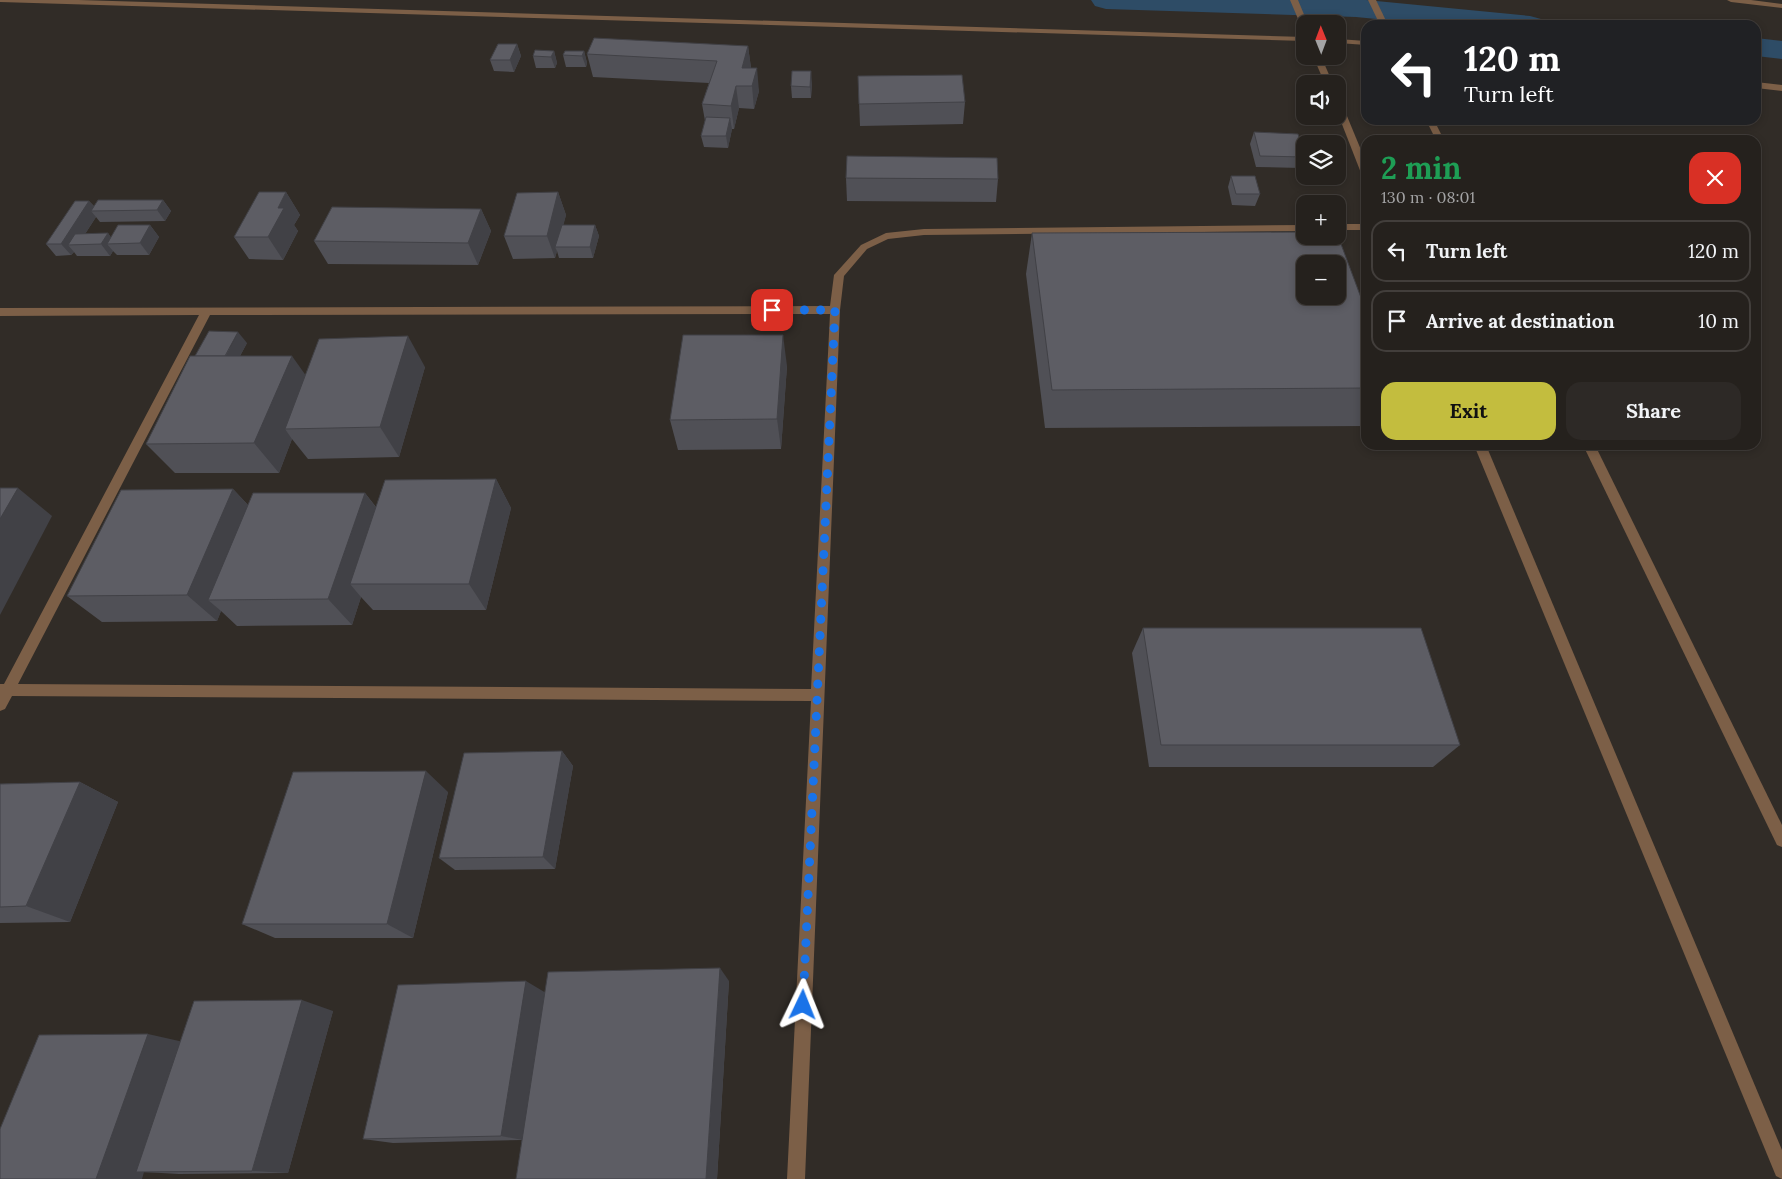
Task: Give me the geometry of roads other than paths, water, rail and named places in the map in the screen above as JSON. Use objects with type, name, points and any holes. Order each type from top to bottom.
[{"type":"street","points":[[0,0],[1296,39]]},
{"type":"street","points":[[1294,0],[1300,15]]},
{"type":"street","points":[[1372,0],[1382,20]]},
{"type":"street","points":[[1731,0],[1782,6]]},
{"type":"street","points":[[1346,42],[1361,43]]},
{"type":"street","points":[[1761,86],[1782,88]]},
{"type":"street","points":[[1346,124],[1361,161]]},
{"type":"street","points":[[1346,227],[1361,227]]},
{"type":"street","points":[[796,1179],[816,695],[835,310],[839,275],[864,247],[886,236],[924,232],[1296,228]]},
{"type":"street","points":[[0,312],[835,310]]},
{"type":"street","points":[[0,706],[4,690],[206,312]]},
{"type":"street","points":[[1482,450],[1782,1170]]},
{"type":"street","points":[[1591,450],[1782,840]]},
{"type":"street","points":[[4,690],[816,695]]},
{"type":"waterway","points":[[1106,0],[1356,8],[1479,20]]},
{"type":"waterway","points":[[1761,48],[1782,50]]}]
